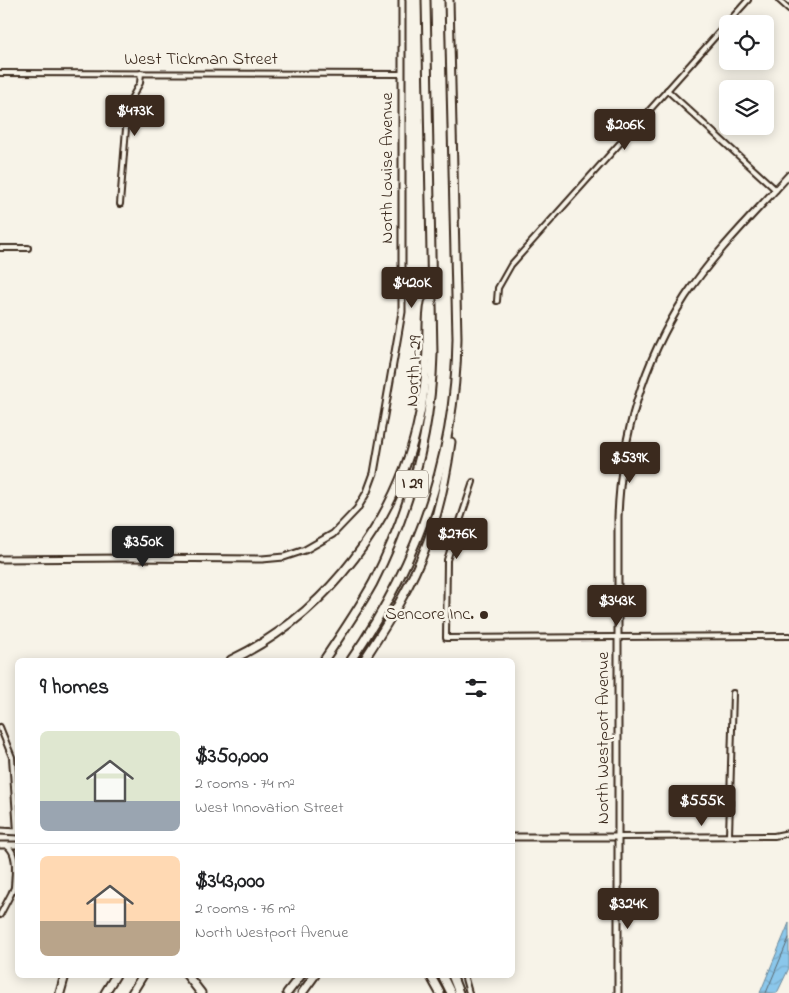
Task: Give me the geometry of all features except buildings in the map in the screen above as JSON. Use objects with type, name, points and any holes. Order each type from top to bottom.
[{"type":"highway","points":[[422,0],[422,12],[426,24]]},
{"type":"highway","name":"North I-29","points":[[325,658],[372,584],[390,547],[410,494],[423,441],[431,390],[433,354],[426,0]]},
{"type":"highway","name":"I 29","points":[[354,658],[401,577],[420,534],[440,472],[450,424],[457,338],[450,29],[451,0]]},
{"type":"highway","points":[[233,658],[282,628],[313,603],[349,564],[363,546],[382,515],[403,470],[420,414],[426,369],[427,312],[432,288]]},
{"type":"highway","points":[[365,658],[398,604],[425,548],[437,515],[452,434],[450,424]]},
{"type":"highway","points":[[60,993],[63,978]]},
{"type":"highway","points":[[105,993],[114,978]]},
{"type":"highway","points":[[132,993],[141,978]]},
{"type":"highway","points":[[189,978],[201,993]]},
{"type":"highway","points":[[287,993],[299,978]]},
{"type":"highway","points":[[302,993],[313,978]]},
{"type":"highway","points":[[432,978],[440,993]]},
{"type":"highway","points":[[444,978],[451,993]]},
{"type":"highway","points":[[453,978],[459,993]]},
{"type":"street","name":"North Louise Avenue","points":[[0,559],[256,559],[284,557],[316,546],[341,527],[363,500],[374,473],[402,312],[402,0]]},
{"type":"street","points":[[497,300],[498,288],[511,265],[748,0]]},
{"type":"street","points":[[779,0],[789,9]]},
{"type":"street","name":"West Tickman Street","points":[[0,74],[401,74]]},
{"type":"street","points":[[120,204],[120,187],[125,164],[127,116],[132,97],[140,83],[141,74]]},
{"type":"street","points":[[667,90],[776,190]]},
{"type":"street","name":"North Westport Avenue","points":[[618,993],[619,490],[626,442],[638,394],[658,346],[686,296],[721,251],[789,175]]},
{"type":"street","points":[[0,248],[28,248]]},
{"type":"street","points":[[473,482],[447,560],[446,638],[789,636]]},
{"type":"street","points":[[729,836],[733,693]]},
{"type":"street","points":[[0,727],[12,757],[15,802]]},
{"type":"street","points":[[0,832],[15,832]]},
{"type":"street","points":[[515,837],[774,836],[789,833]]},
{"type":"street","points":[[0,916],[14,889],[14,855],[10,848],[3,845]]},
{"type":"street","points":[[465,978],[469,993]]},
{"type":"water","points":[[789,923],[789,968],[777,993],[760,993]]},
{"type":"place","name":"Sencore Inc.","points":[[484,615]]}]
